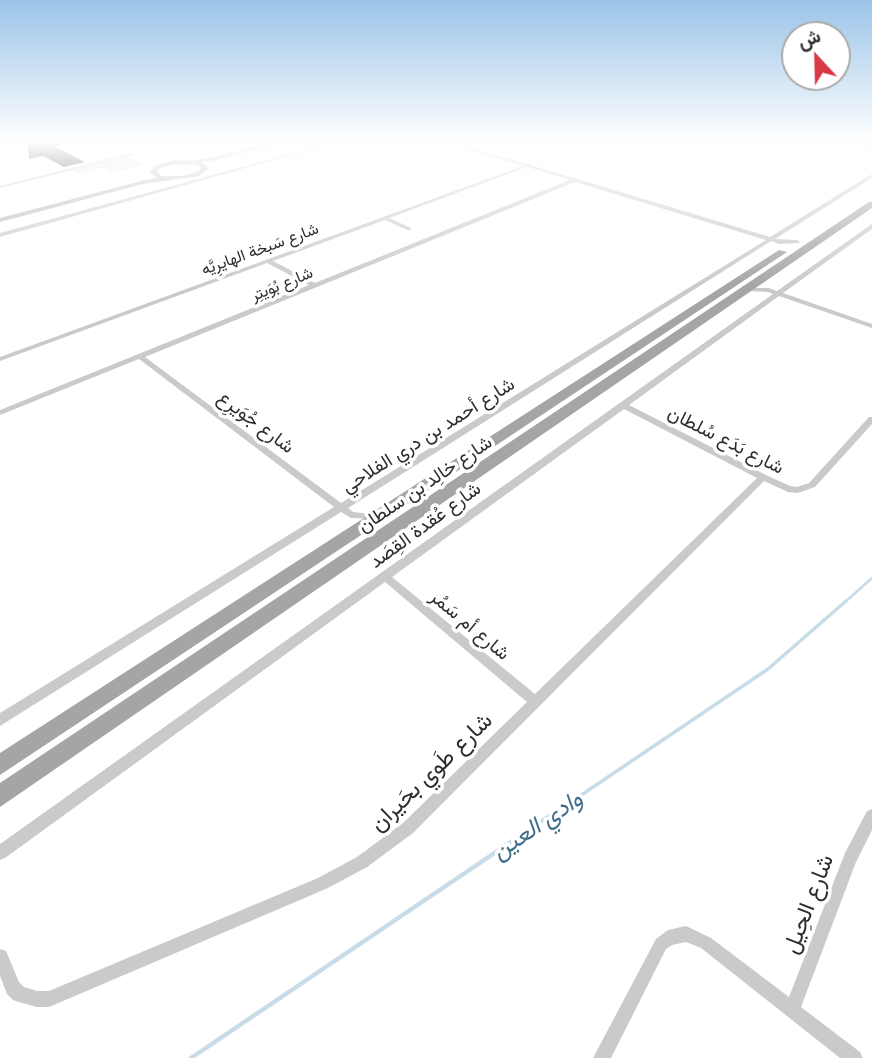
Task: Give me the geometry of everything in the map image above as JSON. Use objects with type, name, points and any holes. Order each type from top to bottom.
[{"type":"main road","points":[[0,218],[99,189]]},
{"type":"main road","points":[[0,218],[114,189]]},
{"type":"main road","name":"شارع خالِد بن سلطان","points":[[0,765],[694,310],[784,243],[838,216],[872,193]]},
{"type":"main road","name":"شارع خالِد بن سلطان","points":[[0,796],[659,349],[764,288],[819,241],[872,204]]},
{"type":"main road","points":[[819,241],[822,235],[843,219],[838,216]]},
{"type":"main road","points":[[659,349],[654,345],[691,317],[694,310]]},
{"type":"street","points":[[0,235],[165,189]]},
{"type":"street","name":"شارع سَبخة الهايرِيَّه","points":[[0,359],[463,189]]},
{"type":"street","name":"شارع بُوَيتِر","points":[[0,413],[552,189]]},
{"type":"street","points":[[606,189],[784,243]]},
{"type":"street","name":"شارع أحمد بن دري الفلاحي","points":[[0,720],[341,508],[784,243],[854,189]]},
{"type":"street","points":[[385,218],[408,229]]},
{"type":"street","name":"شارع عُقدة القِصَد","points":[[0,853],[622,405],[764,288],[872,226]]},
{"type":"street","points":[[268,261],[314,286]]},
{"type":"street","points":[[764,288],[872,326]]},
{"type":"street","name":"شارع جُوَيرِع","points":[[140,356],[351,515]]},
{"type":"street","name":"شارع بَدَع سُلطان","points":[[622,405],[788,489],[809,487],[872,419]]},
{"type":"street","name":"شارع طَوي بحَيران","points":[[0,957],[13,988],[37,999],[49,999],[337,877],[375,855],[408,828],[534,700],[763,477]]},
{"type":"street","points":[[352,534],[351,515],[379,517]]},
{"type":"street","name":"شارع أم سَمُر","points":[[384,576],[534,700]]},
{"type":"street","name":"شارع الحِيل","points":[[792,1010],[850,858],[872,816]]},
{"type":"street","points":[[602,1058],[661,944],[677,934],[696,937],[706,943],[854,1058]]},
{"type":"waterway","name":"وادي العين","points":[[844,603],[872,578]]},
{"type":"waterway","name":"وادي العين","points":[[568,804],[768,669],[846,601]]},
{"type":"waterway","name":"وادي العين","points":[[191,1058],[570,802]]}]
